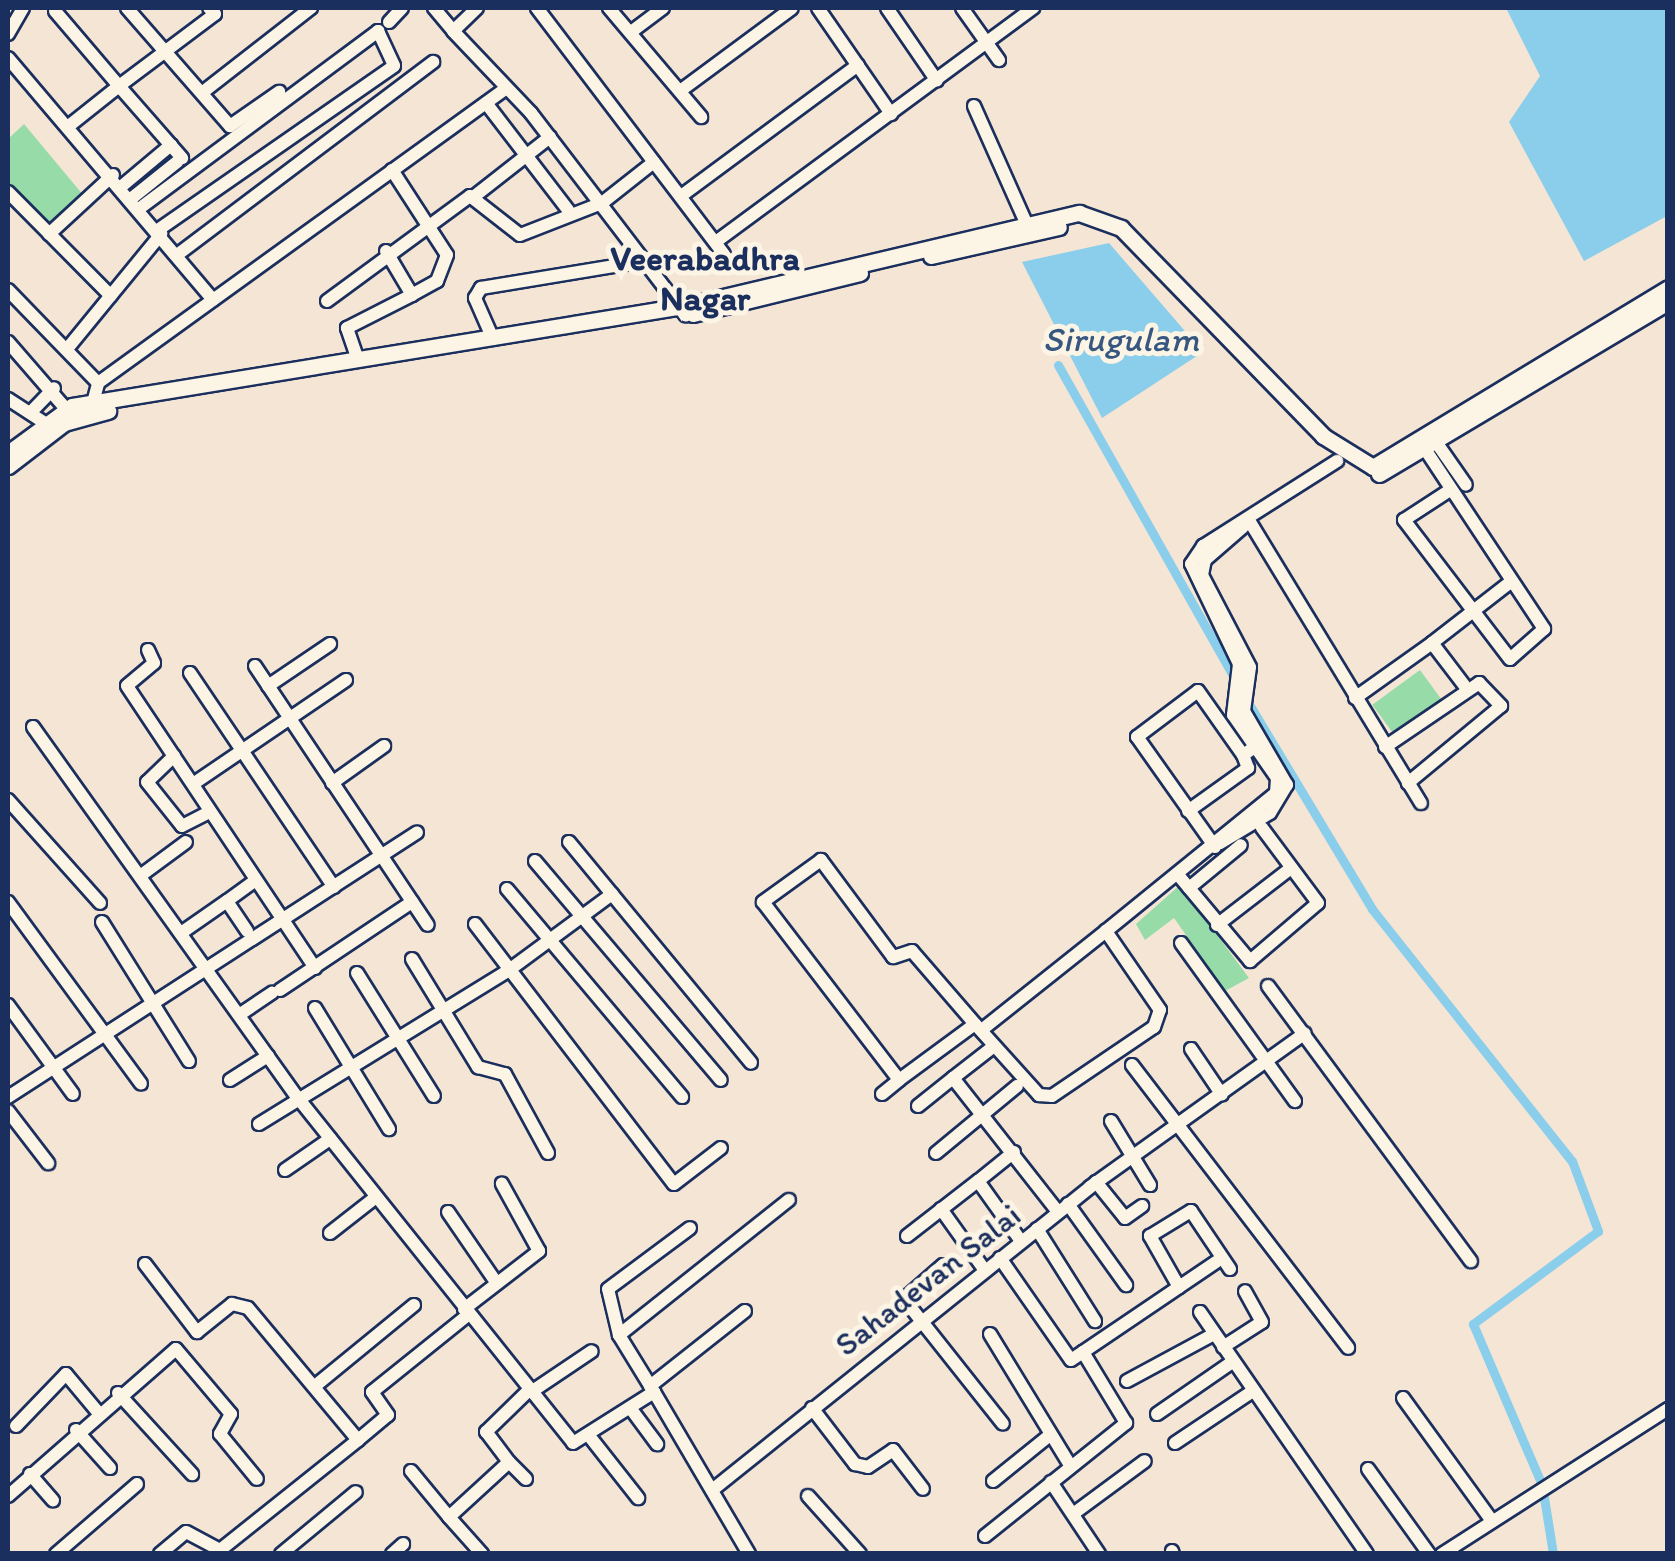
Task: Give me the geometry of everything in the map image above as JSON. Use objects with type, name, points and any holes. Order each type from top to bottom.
[{"type":"main road","points":[[684,311],[1026,223],[1079,213],[1120,228],[1362,467],[1627,320],[1668,302]]},
{"type":"main road","points":[[8,454],[66,409],[684,311],[1080,222],[1100,226],[1337,461],[1376,476],[1431,446],[1627,320],[1668,288]]},
{"type":"main road","points":[[8,466],[91,408],[358,360],[493,339],[520,340]]},
{"type":"street","points":[[8,34],[23,8]]},
{"type":"street","points":[[128,8],[230,126],[346,44]]},
{"type":"street","points":[[202,92],[311,8]]},
{"type":"street","points":[[388,22],[402,8]]},
{"type":"street","points":[[434,8],[550,137],[684,311]]},
{"type":"street","points":[[453,31],[476,8]]},
{"type":"street","points":[[537,8],[721,248],[1034,8]]},
{"type":"street","points":[[609,8],[700,117]]},
{"type":"street","points":[[631,32],[662,8]]},
{"type":"street","points":[[680,91],[792,8]]},
{"type":"street","points":[[818,8],[892,114]]},
{"type":"street","points":[[887,8],[937,81]]},
{"type":"street","points":[[966,9],[1000,60]]},
{"type":"street","points":[[70,126],[215,10]]},
{"type":"street","points":[[49,234],[180,160],[55,11]]},
{"type":"street","points":[[67,349],[160,232],[394,66],[378,31],[127,192]]},
{"type":"street","points":[[8,58],[127,192],[214,300]]},
{"type":"street","points":[[177,254],[434,62]]},
{"type":"street","points":[[681,196],[858,65]]},
{"type":"street","points":[[91,408],[98,383],[505,89]]},
{"type":"street","points":[[486,103],[568,210]]},
{"type":"street","points":[[974,106],[1026,223]]},
{"type":"street","points":[[327,301],[386,251],[476,195],[550,137]]},
{"type":"street","points":[[127,192],[171,145]]},
{"type":"street","points":[[476,195],[512,236],[568,210],[602,203],[654,162]]},
{"type":"street","points":[[358,360],[347,328],[412,295],[444,270],[430,221],[392,170]]},
{"type":"street","points":[[8,192],[110,296]]},
{"type":"street","points":[[386,251],[412,295]]},
{"type":"street","points":[[493,339],[474,298],[481,288],[644,261]]},
{"type":"street","points":[[8,290],[98,383]]},
{"type":"street","points":[[8,342],[54,388],[66,409]]},
{"type":"street","points":[[31,412],[54,388]]},
{"type":"street","points":[[8,399],[45,423]]},
{"type":"street","points":[[1431,446],[1466,485]]},
{"type":"street","points":[[1431,446],[1450,490],[1512,582],[1542,636],[1506,659],[1404,520],[1450,490]]},
{"type":"street","points":[[1188,811],[1248,768],[1249,751],[1239,713],[1244,663],[1202,588],[1202,555],[1337,461]]},
{"type":"street","points":[[1246,525],[1421,804]]},
{"type":"street","points":[[1354,698],[1512,582]]},
{"type":"street","points":[[1432,642],[1464,686]]},
{"type":"street","points":[[268,686],[330,644]]},
{"type":"street","points":[[148,650],[154,663],[126,682],[315,968]]},
{"type":"street","points":[[255,666],[428,925]]},
{"type":"street","points":[[190,673],[334,887]]},
{"type":"street","points":[[192,784],[346,680]]},
{"type":"street","points":[[1386,747],[1478,684],[1501,706],[1408,782]]},
{"type":"street","points":[[1218,845],[1188,811],[1141,733],[1198,692],[1249,751],[1278,772]]},
{"type":"street","points":[[1239,713],[1278,772],[1282,800]]},
{"type":"street","points":[[33,727],[298,1098],[572,1444],[590,1437],[631,1408],[745,1311]]},
{"type":"street","points":[[332,783],[384,746]]},
{"type":"street","points":[[174,756],[147,782],[182,826],[210,812]]},
{"type":"street","points":[[8,800],[100,903]]},
{"type":"street","points":[[882,1094],[1106,930],[1184,882],[1282,800]]},
{"type":"street","points":[[1184,882],[1218,845],[1252,826],[1282,800]]},
{"type":"street","points":[[1184,882],[1244,961],[1261,954],[1316,908],[1291,868],[1252,826]]},
{"type":"street","points":[[8,1097],[417,832]]},
{"type":"street","points":[[140,876],[186,842]]},
{"type":"street","points":[[570,842],[751,1063]]},
{"type":"street","points":[[899,1080],[764,907],[814,858],[894,957],[912,951],[1045,1098],[1154,1026],[1160,1010],[1106,930]]},
{"type":"street","points":[[535,861],[721,1080]]},
{"type":"street","points":[[1217,925],[1291,868]]},
{"type":"street","points":[[181,933],[255,882]]},
{"type":"street","points":[[507,888],[682,1097]]},
{"type":"street","points":[[259,1124],[509,970],[612,894]]},
{"type":"street","points":[[227,901],[247,931]]},
{"type":"street","points":[[8,902],[141,1084]]},
{"type":"street","points":[[239,1015],[412,902]]},
{"type":"street","points":[[102,922],[156,1002],[190,1062]]},
{"type":"street","points":[[474,924],[674,1184],[722,1148]]},
{"type":"street","points":[[1180,942],[1295,1102]]},
{"type":"street","points":[[412,958],[482,1071],[505,1074],[548,1153]]},
{"type":"street","points":[[357,973],[434,1096]]},
{"type":"street","points":[[1268,986],[1471,1261]]},
{"type":"street","points":[[8,1005],[73,1094]]},
{"type":"street","points":[[315,1008],[388,1129]]},
{"type":"street","name":"Sahadevan Salai","points":[[716,1487],[920,1319],[1096,1182],[1181,1126],[1304,1034]]},
{"type":"street","points":[[1191,1049],[1222,1094]]},
{"type":"street","points":[[918,1106],[990,1050]]},
{"type":"street","points":[[230,1080],[268,1056]]},
{"type":"street","points":[[1132,1065],[1348,1348]]},
{"type":"street","points":[[953,1078],[1126,1285]]},
{"type":"street","points":[[936,1152],[1017,1086]]},
{"type":"street","points":[[8,1111],[48,1163]]},
{"type":"street","points":[[1111,1121],[1150,1185]]},
{"type":"street","points":[[285,1170],[330,1139]]},
{"type":"street","points":[[908,1236],[1014,1152]]},
{"type":"street","points":[[978,1180],[1021,1241]]},
{"type":"street","points":[[1096,1182],[1125,1218],[1142,1206]]},
{"type":"street","points":[[161,1553],[186,1532],[220,1550],[388,1414],[372,1392],[539,1245],[502,1184]]},
{"type":"street","points":[[330,1233],[376,1197]]},
{"type":"street","points":[[619,1335],[789,1200]]},
{"type":"street","points":[[941,1210],[984,1269]]},
{"type":"street","points":[[1000,1258],[1070,1360],[1180,1287],[1223,1266],[1185,1211],[1148,1238],[1180,1287]]},
{"type":"street","points":[[448,1212],[496,1282]]},
{"type":"street","points":[[690,1228],[608,1290],[619,1335],[716,1487],[749,1554]]},
{"type":"street","points":[[1036,1229],[1095,1321]]},
{"type":"street","points":[[145,1264],[196,1332]]},
{"type":"street","points":[[943,1265],[900,1302],[920,1319],[1003,1424]]},
{"type":"street","points":[[1223,1348],[1262,1322],[1245,1292]]},
{"type":"street","points":[[8,1496],[118,1392],[240,1302],[358,1440]]},
{"type":"street","points":[[315,1386],[414,1305]]},
{"type":"street","points":[[1200,1312],[1367,1554]]},
{"type":"street","points":[[990,1334],[1070,1465]]},
{"type":"street","points":[[1127,1381],[1214,1334]]},
{"type":"street","points":[[176,1349],[231,1414],[220,1434],[257,1479]]},
{"type":"street","points":[[526,1479],[509,1462],[489,1424],[530,1391],[592,1351]]},
{"type":"street","points":[[985,1536],[1070,1465],[1132,1420],[1083,1352]]},
{"type":"street","points":[[1157,1414],[1232,1362]]},
{"type":"street","points":[[16,1426],[66,1374],[97,1410]]},
{"type":"street","points":[[1174,1443],[1252,1390]]},
{"type":"street","points":[[118,1392],[192,1474]]},
{"type":"street","points":[[1403,1398],[1492,1522]]},
{"type":"street","points":[[631,1408],[657,1444]]},
{"type":"street","points":[[812,1408],[855,1464],[868,1467],[893,1450],[924,1489]]},
{"type":"street","points":[[1442,1554],[1668,1409]]},
{"type":"street","points":[[76,1430],[110,1468]]},
{"type":"street","points":[[993,1481],[1050,1435]]},
{"type":"street","points":[[590,1437],[638,1498]]},
{"type":"street","points":[[448,1516],[509,1462]]},
{"type":"street","points":[[1073,1514],[1145,1462]]},
{"type":"street","points":[[1368,1469],[1429,1554]]},
{"type":"street","points":[[411,1471],[482,1554]]},
{"type":"street","points":[[30,1474],[54,1500]]},
{"type":"street","points":[[1051,1482],[1100,1554]]},
{"type":"street","points":[[56,1554],[137,1484]]},
{"type":"street","points":[[281,1554],[356,1492]]},
{"type":"street","points":[[808,1496],[860,1554]]},
{"type":"green space","points":[[24,124],[84,196],[47,227],[8,187],[8,139]]},
{"type":"green space","points":[[1420,670],[1441,699],[1393,734],[1372,705]]},
{"type":"green space","points":[[1180,885],[1249,978],[1225,991],[1174,918],[1145,940],[1136,924]]},
{"type":"water","points":[[1506,8],[1667,8],[1667,216],[1584,261],[1509,122],[1540,76]]},
{"type":"water","name":"Sirugulam","points":[[1109,243],[1203,352],[1102,418],[1022,262]]},
{"type":"waterway","points":[[1058,365],[1236,681]]},
{"type":"waterway","points":[[1249,704],[1372,909],[1572,1161],[1598,1231],[1473,1324],[1542,1485],[1553,1554]]},
{"type":"district","name":"Veerabadhra Nagar","points":[[705,278]]}]
